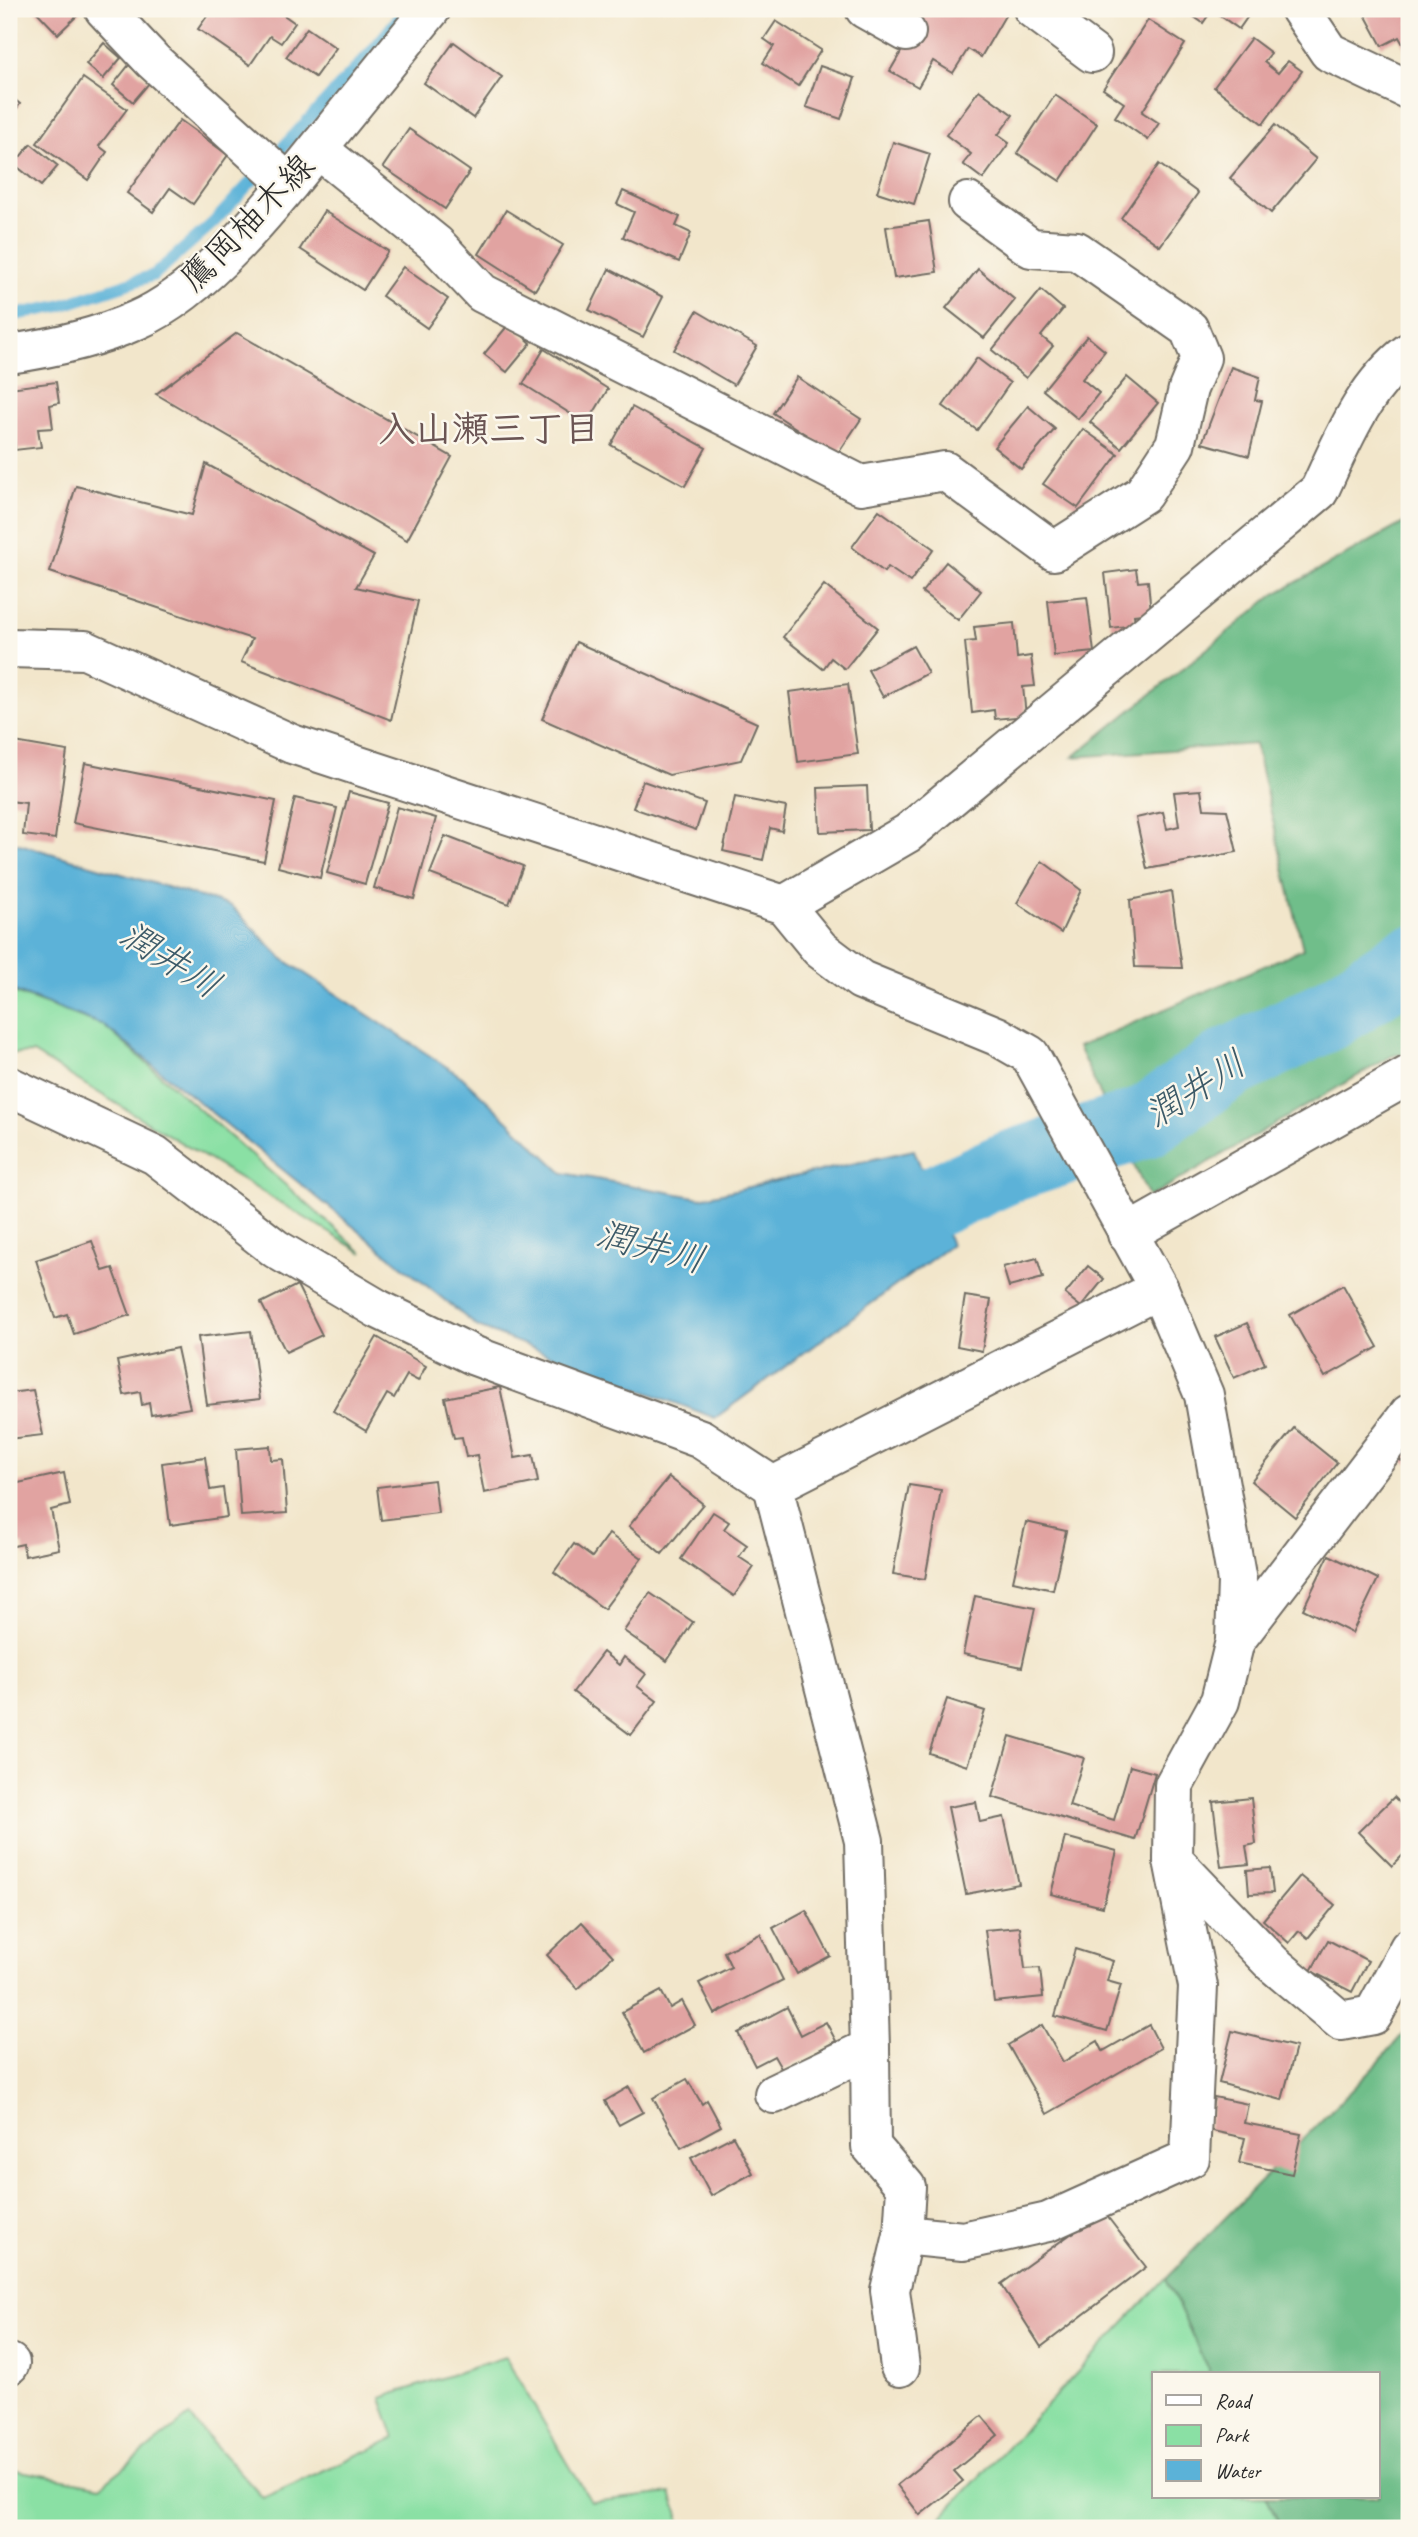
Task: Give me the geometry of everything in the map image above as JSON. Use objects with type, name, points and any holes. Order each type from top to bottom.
[{"type":"street","points":[[104,9],[153,61],[273,169]]},
{"type":"street","name":"鷹岡柚木線","points":[[9,354],[87,338],[139,320],[185,291],[237,243],[273,169],[318,149],[431,9]]},
{"type":"street","points":[[865,9],[906,32]]},
{"type":"street","points":[[1033,9],[1092,52]]},
{"type":"street","points":[[1300,9],[1329,52],[1409,90]]},
{"type":"street","points":[[318,149],[436,243],[482,293],[861,485],[945,471],[1054,551],[1143,494],[1175,444],[1188,389],[1201,358],[1189,329],[1077,251],[1031,248],[968,201]]},
{"type":"street","points":[[783,905],[908,833],[1319,491],[1356,413],[1390,367],[1409,352]]},
{"type":"street","points":[[9,648],[85,650],[292,744],[783,905],[820,950],[861,980],[997,1036],[1030,1055],[1159,1289],[1204,1395],[1237,1581],[1235,1641],[1220,1701],[1174,1784],[1173,1860],[1198,1986],[1189,2158],[1048,2222],[963,2241],[903,2235]]},
{"type":"street","points":[[1127,1234],[1409,1075]]},
{"type":"street","points":[[9,1086],[155,1155],[276,1249],[379,1309],[475,1356],[701,1439],[773,1486],[864,1841],[871,2146],[906,2187],[903,2235],[890,2290],[900,2367]]},
{"type":"street","points":[[773,1486],[1159,1289]]},
{"type":"street","points":[[1235,1641],[1409,1413]]},
{"type":"street","points":[[1173,1860],[1272,1963],[1341,2021],[1373,2015],[1409,1948]]},
{"type":"street","points":[[774,2094],[870,2048]]},
{"type":"green space","points":[[1409,520],[1409,1052],[1392,1056],[1149,1197],[1078,1047],[1303,949],[1255,744],[1073,757],[1275,594]]},
{"type":"green space","points":[[9,991],[103,1025],[363,1253],[33,1053],[9,1054]]},
{"type":"green space","points":[[1409,2027],[1409,2528],[1281,2528],[1267,2498],[1380,2498],[1380,2372],[1209,2372],[1166,2278],[1379,2062]]},
{"type":"green space","points":[[1166,2278],[1209,2372],[1152,2372],[1152,2498],[1267,2498],[1281,2528],[931,2528]]},
{"type":"green space","points":[[505,2357],[591,2502],[671,2493],[682,2528],[9,2528],[9,2469],[101,2486],[189,2416],[263,2498],[395,2438],[381,2398]]},
{"type":"water","points":[[9,841],[231,906],[283,959],[462,1077],[563,1173],[700,1198],[914,1150],[951,1245],[715,1418],[478,1327],[103,1025],[9,989]]},
{"type":"building","points":[[34,9],[78,9],[81,12],[58,34]]},
{"type":"building","points":[[212,9],[275,9],[295,23],[281,43],[270,36],[250,65],[198,29]]},
{"type":"building","points":[[926,9],[997,9],[1006,14],[981,57],[968,49],[953,73],[933,61],[918,87],[890,71]]},
{"type":"building","points":[[1183,9],[1253,9],[1239,29],[1212,10],[1203,23]]},
{"type":"building","points":[[1362,9],[1409,9],[1409,55],[1399,37],[1382,46]]},
{"type":"building","points":[[1148,20],[1185,44],[1142,112],[1159,123],[1148,140],[1115,117],[1124,103],[1103,89]]},
{"type":"building","points":[[776,21],[821,50],[798,86],[763,63],[774,46],[764,39]]},
{"type":"building","points":[[307,28],[336,48],[315,77],[286,57]]},
{"type":"building","points":[[1251,38],[1271,53],[1264,62],[1278,73],[1288,61],[1302,71],[1263,124],[1214,87]]},
{"type":"building","points":[[454,42],[502,77],[473,118],[424,83]]},
{"type":"building","points":[[104,43],[121,58],[103,79],[86,64]]},
{"type":"building","points":[[129,65],[150,82],[133,102],[113,85]]},
{"type":"building","points":[[820,66],[855,78],[841,119],[806,107]]},
{"type":"building","points":[[83,78],[127,109],[99,146],[107,152],[88,180],[37,143]]},
{"type":"building","points":[[979,90],[1013,115],[998,135],[1009,143],[983,179],[963,164],[971,154],[946,135]]},
{"type":"building","points":[[9,95],[20,104],[9,119]]},
{"type":"building","points":[[1055,95],[1097,124],[1060,181],[1017,153]]},
{"type":"building","points":[[180,120],[228,155],[193,204],[170,188],[153,212],[127,193]]},
{"type":"building","points":[[1275,125],[1316,159],[1271,213],[1230,178]]},
{"type":"building","points":[[409,129],[470,171],[445,209],[383,167]]},
{"type":"building","points":[[893,142],[930,154],[914,204],[877,192]]},
{"type":"building","points":[[31,144],[58,166],[41,186],[14,164]]},
{"type":"building","points":[[1159,164],[1198,193],[1160,246],[1121,218]]},
{"type":"building","points":[[623,191],[680,217],[676,226],[691,233],[679,262],[623,237],[634,212],[617,204]]},
{"type":"building","points":[[506,210],[563,245],[535,290],[479,254]]},
{"type":"building","points":[[324,211],[388,251],[363,290],[300,249]]},
{"type":"building","points":[[929,221],[937,272],[894,278],[886,227]]},
{"type":"building","points":[[403,267],[448,299],[427,328],[382,296]]},
{"type":"building","points":[[609,269],[663,297],[643,337],[589,310]]},
{"type":"building","points":[[978,269],[1015,300],[984,338],[946,308]]},
{"type":"building","points":[[1041,290],[1063,309],[1041,336],[1053,346],[1026,378],[992,350]]},
{"type":"building","points":[[697,311],[757,346],[734,385],[674,350]]},
{"type":"building","points":[[509,324],[531,343],[507,372],[484,354]]},
{"type":"building","points":[[237,333],[452,457],[407,540],[156,394]]},
{"type":"building","points":[[1087,336],[1105,351],[1082,379],[1099,393],[1078,419],[1043,390]]},
{"type":"building","points":[[544,349],[608,389],[587,424],[523,384]]},
{"type":"building","points":[[977,358],[1010,383],[977,430],[943,406]]},
{"type":"building","points":[[1231,367],[1260,377],[1255,400],[1262,401],[1249,456],[1202,443]]},
{"type":"building","points":[[797,377],[861,419],[837,455],[773,413]]},
{"type":"building","points":[[1127,377],[1158,403],[1121,448],[1090,422]]},
{"type":"building","points":[[56,382],[59,403],[50,405],[53,428],[38,429],[41,447],[15,450],[9,388]]},
{"type":"building","points":[[1028,406],[1055,429],[1021,469],[994,447]]},
{"type":"building","points":[[632,407],[706,448],[685,486],[611,445]]},
{"type":"building","points":[[1083,429],[1118,454],[1078,508],[1043,484]]},
{"type":"building","points":[[206,464],[374,556],[356,587],[418,601],[391,720],[241,662],[252,639],[50,572],[76,486],[192,515]]},
{"type":"building","points":[[879,510],[934,549],[910,582],[888,567],[884,572],[852,547]]},
{"type":"building","points":[[946,562],[981,591],[958,620],[922,592]]},
{"type":"building","points":[[1136,569],[1138,582],[1148,581],[1151,613],[1134,615],[1135,625],[1111,628],[1105,573]]},
{"type":"building","points":[[824,585],[878,628],[845,669],[831,658],[823,669],[783,637]]},
{"type":"building","points":[[1087,597],[1094,652],[1054,656],[1048,601]]},
{"type":"building","points":[[1014,623],[1017,658],[1031,656],[1035,686],[1023,687],[1026,716],[995,719],[994,710],[972,713],[965,642],[976,641],[974,627]]},
{"type":"building","points":[[576,642],[757,723],[741,760],[669,775],[542,719]]},
{"type":"building","points":[[913,646],[928,673],[883,697],[868,670]]},
{"type":"building","points":[[848,684],[858,754],[798,762],[789,692]]},
{"type":"building","points":[[9,741],[67,751],[55,839],[23,835],[26,803],[9,801]]},
{"type":"building","points":[[85,763],[276,801],[264,861],[73,823]]},
{"type":"building","points":[[643,781],[705,803],[696,830],[633,808]]},
{"type":"building","points":[[867,786],[869,830],[820,832],[818,788]]},
{"type":"building","points":[[1201,790],[1204,809],[1227,810],[1237,852],[1147,869],[1136,818],[1163,812],[1167,829],[1179,826],[1174,792]]},
{"type":"building","points":[[349,792],[388,803],[365,884],[327,873]]},
{"type":"building","points":[[735,797],[786,807],[782,831],[770,828],[763,860],[723,851]]},
{"type":"building","points":[[295,798],[337,808],[320,878],[278,867]]},
{"type":"building","points":[[397,807],[436,818],[414,899],[374,888]]},
{"type":"building","points":[[445,836],[523,866],[509,904],[430,874]]},
{"type":"building","points":[[1042,861],[1081,890],[1061,933],[1017,903]]},
{"type":"building","points":[[1171,891],[1182,968],[1135,967],[1130,900]]},
{"type":"building","points":[[92,1241],[103,1271],[113,1268],[130,1315],[74,1334],[67,1314],[55,1318],[36,1260]]},
{"type":"building","points":[[1037,1258],[1043,1278],[1009,1287],[1003,1267]]},
{"type":"building","points":[[1088,1266],[1104,1279],[1081,1307],[1065,1294]]},
{"type":"building","points":[[297,1285],[322,1335],[286,1352],[261,1303]]},
{"type":"building","points":[[1343,1285],[1378,1347],[1325,1377],[1290,1315]]},
{"type":"building","points":[[965,1296],[991,1300],[982,1351],[957,1346]]},
{"type":"building","points":[[1247,1323],[1265,1364],[1234,1378],[1215,1337]]},
{"type":"building","points":[[251,1331],[260,1399],[207,1405],[198,1337]]},
{"type":"building","points":[[377,1337],[426,1366],[418,1381],[407,1375],[394,1398],[387,1394],[366,1431],[333,1411]]},
{"type":"building","points":[[177,1348],[190,1408],[151,1415],[149,1403],[142,1405],[140,1392],[124,1395],[117,1361]]},
{"type":"building","points":[[500,1387],[515,1458],[533,1455],[538,1482],[484,1493],[477,1455],[466,1457],[462,1437],[454,1438],[445,1398]]},
{"type":"building","points":[[33,1390],[43,1435],[9,1439],[9,1393]]},
{"type":"building","points":[[1294,1428],[1337,1463],[1295,1517],[1251,1481]]},
{"type":"building","points":[[1409,1432],[1409,1464],[1397,1459]]},
{"type":"building","points":[[270,1446],[271,1460],[283,1459],[287,1513],[241,1516],[236,1449]]},
{"type":"building","points":[[205,1457],[210,1490],[223,1488],[227,1517],[170,1525],[162,1463]]},
{"type":"building","points":[[64,1473],[70,1505],[51,1510],[59,1549],[25,1556],[23,1544],[9,1547],[9,1485]]},
{"type":"building","points":[[669,1477],[703,1504],[662,1554],[629,1526]]},
{"type":"building","points":[[434,1480],[438,1513],[381,1520],[377,1487]]},
{"type":"building","points":[[909,1485],[941,1490],[925,1579],[893,1574]]},
{"type":"building","points":[[713,1512],[729,1522],[724,1529],[747,1545],[739,1557],[754,1567],[734,1596],[681,1559]]},
{"type":"building","points":[[1026,1522],[1066,1531],[1053,1590],[1013,1581]]},
{"type":"building","points":[[609,1534],[642,1558],[604,1609],[554,1572],[574,1544],[592,1557]]},
{"type":"building","points":[[1329,1555],[1378,1579],[1352,1633],[1303,1609]]},
{"type":"building","points":[[650,1593],[693,1622],[667,1661],[624,1631]]},
{"type":"building","points":[[975,1596],[1035,1608],[1022,1667],[963,1654]]},
{"type":"building","points":[[603,1652],[619,1665],[624,1657],[646,1674],[637,1686],[657,1701],[631,1735],[573,1692]]},
{"type":"building","points":[[947,1699],[985,1711],[967,1766],[929,1753]]},
{"type":"building","points":[[1010,1736],[1084,1758],[1069,1806],[1114,1820],[1130,1766],[1155,1773],[1135,1840],[992,1797]]},
{"type":"building","points":[[1394,1797],[1409,1812],[1409,1849],[1392,1866],[1358,1832]]},
{"type":"building","points":[[1251,1798],[1256,1844],[1246,1846],[1249,1864],[1221,1867],[1213,1802]]},
{"type":"building","points":[[976,1802],[980,1822],[1004,1817],[1019,1884],[966,1894],[948,1807]]},
{"type":"building","points":[[1065,1837],[1117,1851],[1103,1907],[1051,1894]]},
{"type":"building","points":[[1270,1868],[1273,1893],[1249,1894],[1247,1870]]},
{"type":"building","points":[[1300,1876],[1335,1905],[1308,1938],[1299,1931],[1289,1943],[1263,1920]]},
{"type":"building","points":[[806,1910],[830,1956],[797,1974],[773,1928]]},
{"type":"building","points":[[582,1922],[613,1956],[578,1989],[547,1955]]},
{"type":"building","points":[[1020,1927],[1025,1969],[1040,1968],[1043,1997],[994,2002],[985,1930]]},
{"type":"building","points":[[760,1934],[783,1980],[715,2014],[699,1983],[731,1967],[724,1952]]},
{"type":"building","points":[[1328,1940],[1368,1961],[1352,1992],[1311,1971]]},
{"type":"building","points":[[1075,1949],[1113,1961],[1107,1981],[1121,1985],[1107,2031],[1055,2016]]},
{"type":"building","points":[[661,1991],[670,2008],[682,2001],[695,2025],[644,2053],[622,2012]]},
{"type":"building","points":[[787,2007],[801,2035],[826,2022],[836,2041],[782,2070],[774,2056],[755,2066],[738,2033]]},
{"type":"building","points":[[1042,2025],[1063,2062],[1098,2041],[1103,2051],[1149,2025],[1161,2048],[1047,2114],[1008,2045]]},
{"type":"building","points":[[1232,2031],[1296,2047],[1282,2100],[1219,2083]]},
{"type":"building","points":[[687,2079],[702,2104],[707,2100],[721,2126],[681,2148],[653,2098]]},
{"type":"building","points":[[629,2087],[643,2112],[619,2125],[605,2101]]},
{"type":"building","points":[[1214,2097],[1248,2104],[1244,2123],[1301,2134],[1292,2174],[1239,2163],[1245,2138],[1208,2130]]},
{"type":"building","points":[[733,2136],[753,2173],[711,2196],[691,2158]]},
{"type":"building","points":[[1103,2211],[1146,2267],[1041,2347],[1001,2284]]},
{"type":"building","points":[[982,2416],[998,2435],[954,2471],[963,2481],[920,2515],[897,2485]]},
{"type":"waterway","points":[[9,316],[60,306],[154,275],[213,223],[371,52],[406,9]]},
{"type":"waterway","name":"潤井川","points":[[849,1249],[918,1209],[1009,1167],[1146,1122],[1228,1064],[1330,1014],[1409,962]]},
{"type":"district","name":"入山瀬三丁目","points":[[489,428]]}]
